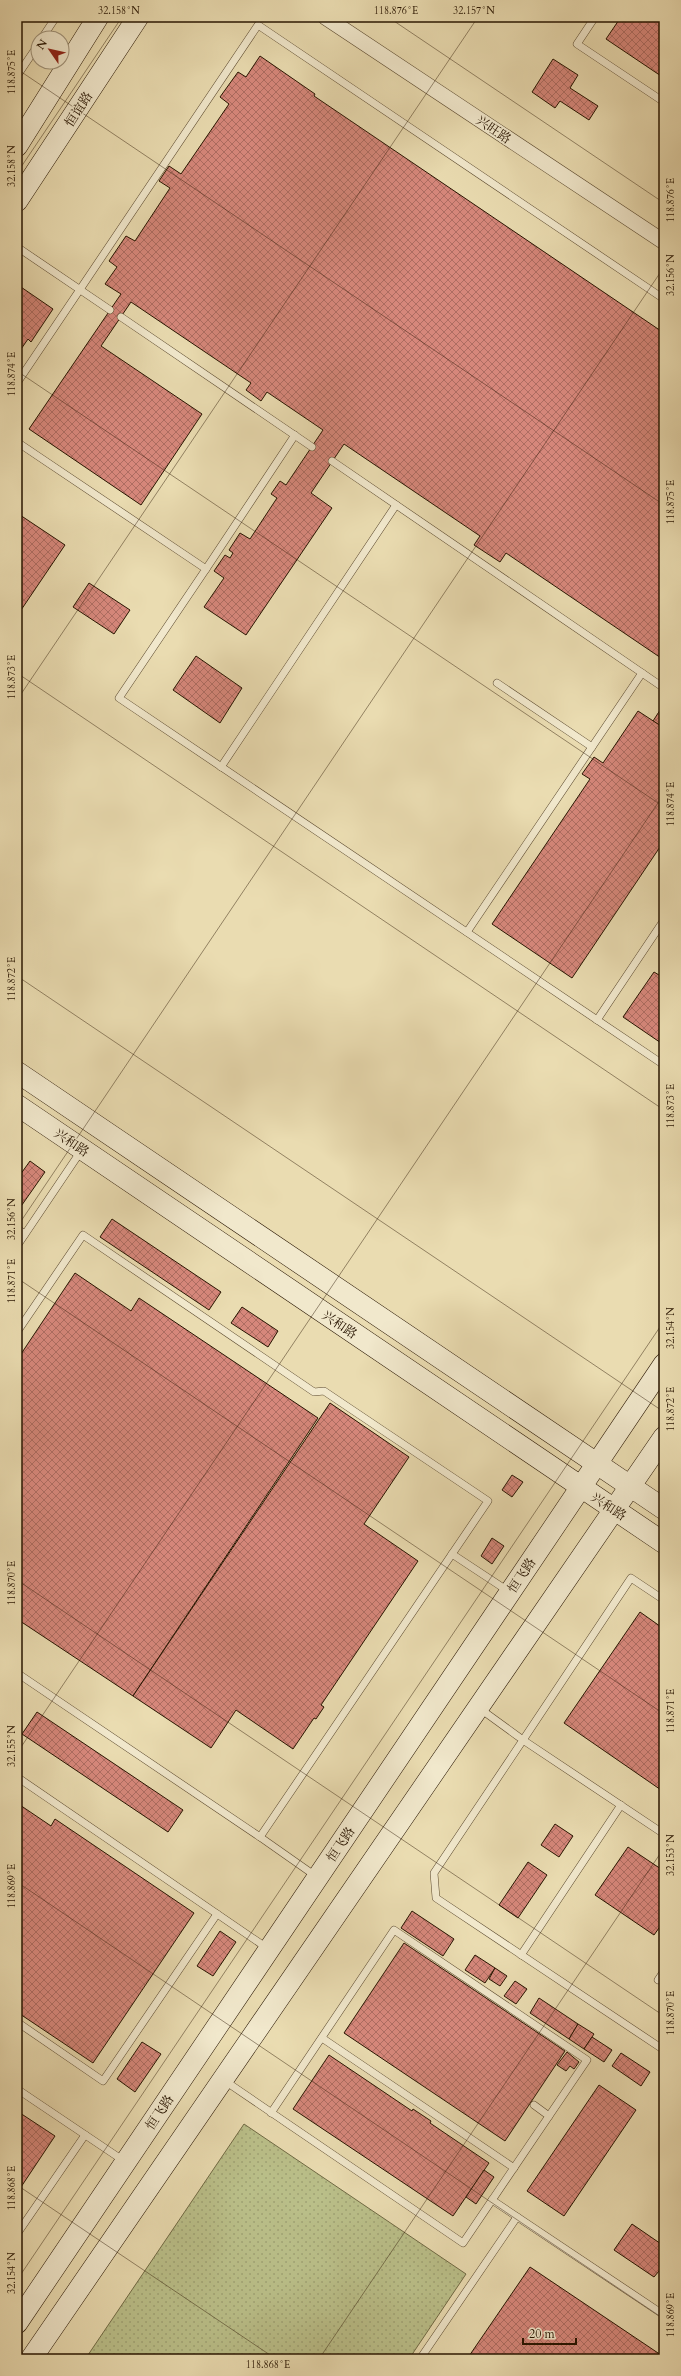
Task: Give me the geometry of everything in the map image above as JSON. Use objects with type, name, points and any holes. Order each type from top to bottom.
[{"type":"main road","points":[[17,146],[98,17]]},
{"type":"main road","name":"恒谊路","points":[[17,201],[138,17]]},
{"type":"main road","name":"兴和路","points":[[17,1072],[664,1509]]},
{"type":"main road","name":"兴和路","points":[[17,1105],[664,1543]]},
{"type":"main road","name":"恒飞路","points":[[17,2323],[664,1364]]},
{"type":"main road","points":[[31,2359],[664,1437]]},
{"type":"street","name":"兴旺路","points":[[325,17],[664,242]]},
{"type":"lane","points":[[47,30],[56,17]]},
{"type":"lane","points":[[595,17],[577,44],[664,102]]},
{"type":"lane","points":[[17,383],[258,25],[664,299]]},
{"type":"lane","points":[[17,76],[30,57]]},
{"type":"lane","points":[[17,247],[110,310]]},
{"type":"lane","points":[[121,317],[312,447]]},
{"type":"lane","points":[[295,435],[119,698],[664,1065]]},
{"type":"lane","points":[[17,442],[206,569]]},
{"type":"lane","points":[[332,461],[664,688]]},
{"type":"lane","points":[[221,766],[396,505]]},
{"type":"lane","points":[[467,932],[642,673]]},
{"type":"lane","points":[[497,683],[592,747]]},
{"type":"lane","points":[[597,1020],[664,920]]},
{"type":"lane","points":[[17,1246],[82,1149]]},
{"type":"lane","points":[[17,1229],[25,1234]]},
{"type":"lane","points":[[17,1332],[83,1235],[314,1392],[324,1391],[488,1501],[260,1837]]},
{"type":"lane","points":[[452,1554],[510,1592]]},
{"type":"lane","points":[[664,1600],[631,1578],[434,1873],[436,1898],[664,2050]]},
{"type":"lane","points":[[17,1673],[318,1877]]},
{"type":"lane","points":[[479,1708],[523,1740],[664,1834]]},
{"type":"lane","points":[[17,1777],[269,1949]]},
{"type":"lane","points":[[521,1955],[621,1805]]},
{"type":"lane","points":[[17,2022],[103,2081],[217,1914]]},
{"type":"lane","points":[[223,2080],[271,2113],[463,2243],[587,2060],[394,1930],[271,2113]]},
{"type":"lane","points":[[658,1980],[664,1971]]},
{"type":"lane","points":[[322,2038],[514,2168]]},
{"type":"lane","points":[[17,2089],[126,2162]]},
{"type":"lane","points":[[534,2105],[549,2116]]},
{"type":"lane","points":[[17,2234],[85,2135]]},
{"type":"lane","points":[[492,2200],[664,2315]]},
{"type":"lane","points":[[420,2359],[517,2217]]},
{"type":"green space","points":[[244,2124],[466,2274],[409,2359],[89,2359],[88,2355]]},
{"type":"building","points":[[621,17],[664,17],[664,78],[606,39]]},
{"type":"building","points":[[260,56],[315,94],[314,96],[664,333],[664,660],[506,553],[500,562],[474,545],[480,536],[344,444],[311,493],[332,508],[246,635],[204,607],[224,578],[214,571],[225,555],[230,558],[233,553],[229,550],[240,533],[250,539],[277,498],[271,494],[280,481],[286,485],[323,430],[267,392],[261,401],[246,390],[251,383],[131,302],[101,346],[202,414],[141,505],[29,429],[121,294],[105,284],[117,267],[109,261],[126,236],[135,241],[170,188],[159,181],[169,166],[181,174],[229,104],[220,97],[238,72],[246,77]]},
{"type":"building","points":[[553,59],[578,75],[570,88],[598,106],[589,120],[560,101],[555,108],[532,92]]},
{"type":"building","points":[[18,285],[53,309],[31,342],[28,339],[17,355]]},
{"type":"building","points":[[17,513],[65,545],[17,616]]},
{"type":"building","points":[[89,583],[130,610],[114,634],[73,607]]},
{"type":"building","points":[[196,656],[242,688],[220,723],[173,690]]},
{"type":"building","points":[[664,704],[664,724],[662,727],[653,721]]},
{"type":"building","points":[[638,711],[664,728],[664,841],[572,978],[492,924],[590,779],[582,774],[594,757],[603,763]]},
{"type":"building","points":[[654,972],[664,978],[664,1045],[623,1017]]},
{"type":"building","points":[[30,1161],[45,1172],[17,1212],[17,1172],[20,1175]]},
{"type":"building","points":[[112,1219],[221,1292],[209,1310],[100,1237]]},
{"type":"building","points":[[75,1273],[131,1311],[139,1298],[318,1418],[133,1696],[17,1619],[17,1360]]},
{"type":"building","points":[[242,1307],[278,1331],[268,1347],[231,1323]]},
{"type":"building","points":[[330,1403],[409,1457],[364,1524],[418,1561],[321,1705],[324,1707],[316,1719],[314,1718],[293,1749],[236,1710],[211,1748],[133,1696]]},
{"type":"building","points":[[512,1475],[523,1482],[512,1497],[502,1490]]},
{"type":"building","points":[[492,1538],[504,1546],[492,1564],[481,1556]]},
{"type":"building","points":[[640,1612],[664,1629],[664,1792],[564,1723]]},
{"type":"building","points":[[37,1712],[183,1810],[168,1832],[22,1734]]},
{"type":"building","points":[[17,1803],[51,1826],[55,1819],[194,1913],[93,2063],[17,2012]]},
{"type":"building","points":[[555,1824],[573,1836],[559,1857],[541,1845]]},
{"type":"building","points":[[628,1847],[664,1871],[664,1921],[654,1935],[595,1895]]},
{"type":"building","points":[[528,1862],[547,1875],[518,1918],[499,1905]]},
{"type":"building","points":[[412,1911],[454,1939],[443,1956],[401,1928]]},
{"type":"building","points":[[220,1931],[236,1942],[213,1976],[197,1966]]},
{"type":"building","points":[[404,1943],[565,2051],[505,2141],[344,2033]]},
{"type":"building","points":[[475,1955],[495,1968],[485,1983],[465,1970]]},
{"type":"building","points":[[495,1968],[507,1976],[500,1986],[489,1979]]},
{"type":"building","points":[[515,1981],[527,1989],[516,2004],[504,1996]]},
{"type":"building","points":[[539,1998],[578,2024],[569,2039],[530,2013]]},
{"type":"building","points":[[578,2024],[594,2034],[584,2049],[569,2039]]},
{"type":"building","points":[[592,2037],[612,2050],[604,2062],[584,2049]]},
{"type":"building","points":[[142,2042],[161,2054],[135,2092],[117,2079]]},
{"type":"building","points":[[567,2052],[579,2062],[574,2069],[570,2066],[566,2071],[557,2065]]},
{"type":"building","points":[[621,2053],[650,2072],[641,2086],[612,2066]]},
{"type":"building","points":[[329,2055],[412,2111],[413,2109],[431,2121],[430,2123],[489,2163],[453,2216],[293,2109]]},
{"type":"building","points":[[599,2085],[636,2110],[564,2216],[527,2191]]},
{"type":"building","points":[[17,2111],[55,2136],[17,2193]]},
{"type":"building","points":[[484,2170],[494,2177],[476,2204],[466,2197]]},
{"type":"building","points":[[632,2224],[664,2246],[664,2265],[654,2277],[614,2250]]},
{"type":"building","points":[[530,2267],[664,2357],[664,2359],[467,2359]]}]
